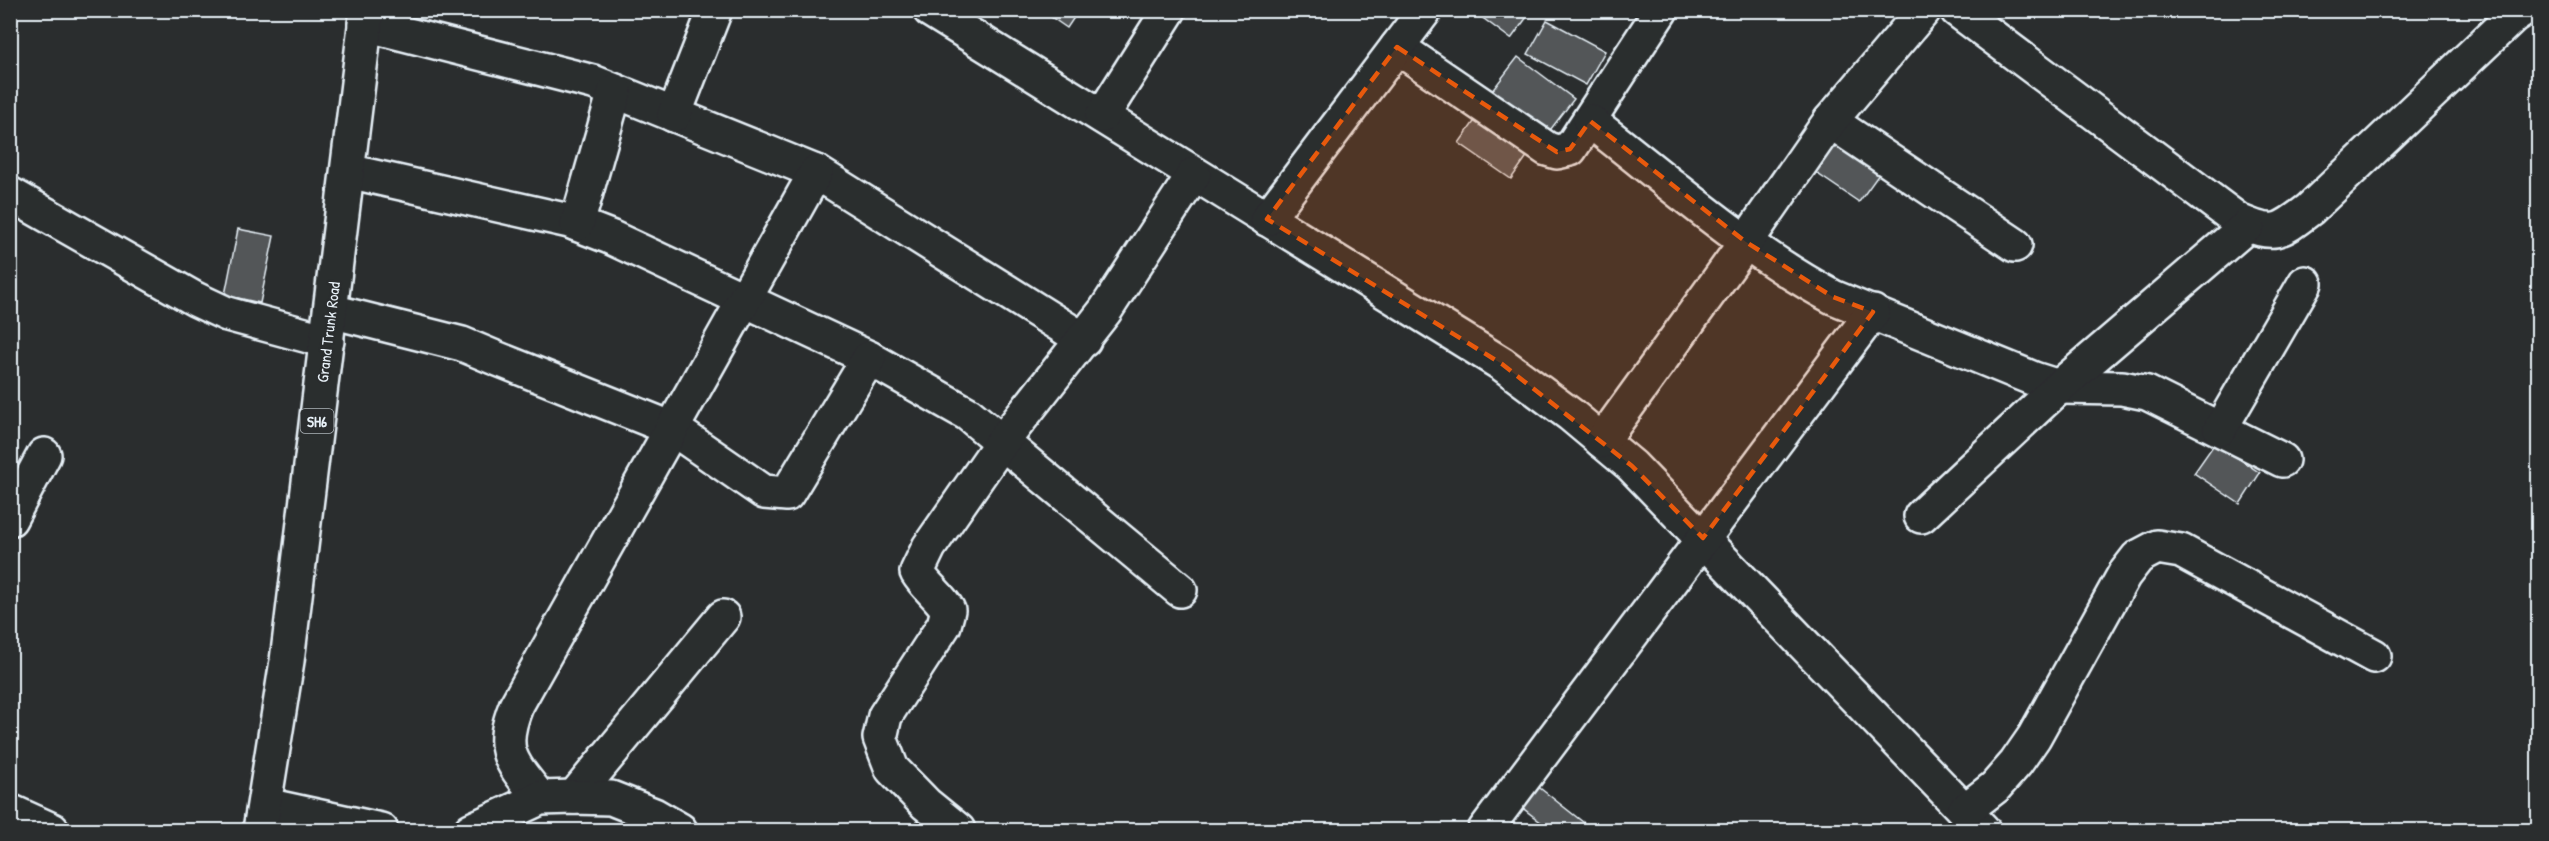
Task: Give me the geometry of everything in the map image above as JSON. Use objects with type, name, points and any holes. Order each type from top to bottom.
[{"type":"street","points":[[674,115],[715,10]]},
{"type":"street","points":[[930,10],[1502,364],[1571,415],[1632,466],[1973,821],[1995,787],[2034,737],[2124,576],[2138,557],[2157,547],[2181,551],[2374,656]]},
{"type":"street","points":[[1102,117],[1169,10]]},
{"type":"street","points":[[1267,219],[1425,10]]},
{"type":"street","points":[[1397,47],[1547,148],[1557,152],[1570,149],[1661,10]]},
{"type":"street","points":[[1602,441],[1746,242],[1830,121],[1924,10]]},
{"type":"street","points":[[1957,10],[2239,221],[2263,232],[2287,227],[2310,209],[2522,10]]},
{"type":"street","points":[[366,17],[593,82],[816,172],[1084,340]]},
{"type":"street","name":"Grand Trunk Road","points":[[263,818],[287,661],[366,17]]},
{"type":"street","points":[[577,224],[615,91]]},
{"type":"street","points":[[1590,121],[1746,242],[1802,280],[1833,297],[2034,379],[2059,387],[2122,388],[2147,393],[2282,460]]},
{"type":"street","points":[[1830,121],[2015,245]]},
{"type":"street","points":[[348,171],[577,224],[610,237],[869,358],[968,414],[1180,590]]},
{"type":"street","points":[[540,798],[518,772],[508,750],[507,729],[516,706],[816,172]]},
{"type":"street","points":[[958,831],[926,804],[892,769],[880,738],[885,716],[944,625],[948,610],[941,598],[924,583],[917,572],[929,547],[1002,442],[1105,311],[1194,174]]},
{"type":"street","points":[[13,203],[227,314],[269,327],[329,326],[462,344],[673,429],[764,492],[787,494],[869,358]]},
{"type":"street","points":[[1921,516],[2059,387],[2248,225]]},
{"type":"street","points":[[2220,429],[2305,283]]},
{"type":"street","points":[[1485,831],[1873,312]]},
{"type":"street","points":[[10,519],[44,454]]},
{"type":"street","points":[[574,797],[723,617]]},
{"type":"street","points":[[471,831],[540,798],[574,797],[611,798],[654,815],[680,831]]},
{"type":"street","points":[[10,811],[52,831]]},
{"type":"street","points":[[263,818],[381,831]]},
{"type":"highlighted area","points":[[1397,47],[1557,152],[1570,149],[1590,121],[1746,242],[1833,297],[1873,312],[1703,538],[1632,466],[1502,364],[1267,219]]},
{"type":"building","points":[[1041,10],[1079,10],[1067,28]]},
{"type":"building","points":[[1472,10],[1532,10],[1511,39]]},
{"type":"building","points":[[1547,20],[1605,51],[1586,85],[1528,54]]},
{"type":"building","points":[[1518,57],[1574,99],[1544,138],[1488,96]]},
{"type":"building","points":[[1483,109],[1535,145],[1511,179],[1459,143]]},
{"type":"building","points":[[1831,136],[1882,170],[1859,202],[1809,168]]},
{"type":"building","points":[[238,229],[274,236],[260,303],[225,295]]},
{"type":"building","points":[[2215,443],[2260,473],[2240,504],[2194,473]]},
{"type":"building","points":[[1536,785],[1593,830],[1551,830],[1520,806]]}]
